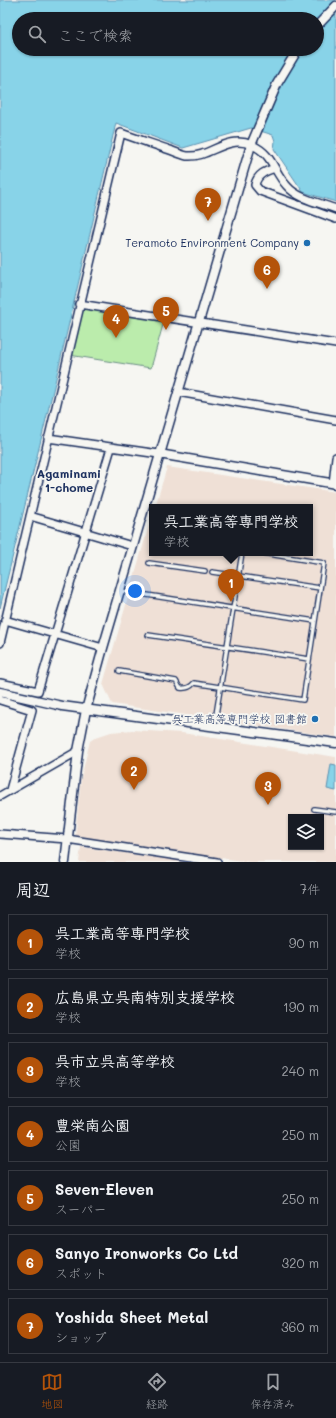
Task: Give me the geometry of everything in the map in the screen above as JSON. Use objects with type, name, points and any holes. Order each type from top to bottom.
[{"type":"street","points":[[324,19],[336,6]]},
{"type":"street","points":[[65,862],[78,751],[86,710],[103,648],[159,454],[200,323],[251,145],[277,84],[294,56]]},
{"type":"street","points":[[0,643],[79,304],[121,133],[187,156],[209,151],[227,143],[240,142],[251,145],[270,158],[287,187],[294,192],[336,209]]},
{"type":"street","points":[[275,168],[266,171],[257,178],[255,185],[260,191],[336,219]]},
{"type":"street","points":[[79,304],[336,344]]},
{"type":"street","points":[[178,392],[336,420]]},
{"type":"street","points":[[48,438],[159,454],[334,484],[336,457]]},
{"type":"street","points":[[0,683],[38,691],[54,633],[111,448]]},
{"type":"street","points":[[30,516],[132,546]]},
{"type":"street","points":[[5,620],[103,648]]},
{"type":"street","points":[[0,692],[86,710],[336,743]]},
{"type":"street","points":[[0,700],[32,710],[10,790]]},
{"type":"street","points":[[0,796],[78,751]]},
{"type":"street","points":[[0,834],[67,839],[217,862]]},
{"type":"lane","points":[[214,728],[241,556]]},
{"type":"lane","points":[[118,671],[176,681],[180,688],[185,689],[191,687],[194,683],[303,700],[324,563],[281,556]]},
{"type":"lane","points":[[149,563],[205,571]]},
{"type":"lane","points":[[212,572],[320,588]]},
{"type":"lane","points":[[120,591],[315,621]]},
{"type":"lane","points":[[148,635],[309,659]]},
{"type":"lane","points":[[314,809],[336,812]]},
{"type":"shaded area","points":[[167,467],[336,492],[336,737],[112,704],[103,684],[149,525],[149,556],[313,556],[313,504],[156,504]]},
{"type":"shaded area","points":[[132,730],[182,733],[336,757],[336,862],[250,862],[75,838],[81,778],[90,741],[96,737],[111,732]]},
{"type":"shaded area","points":[[81,847],[189,862],[79,862]]},
{"type":"green space","points":[[88,307],[164,321],[151,368],[69,355],[80,311]]},
{"type":"water","points":[[0,0],[336,0],[336,202],[303,192],[274,149],[275,141],[273,135],[251,128],[183,148],[116,123],[0,608]]},
{"type":"water","points":[[331,764],[336,765],[336,791],[327,789]]},
{"type":"place","name":"Yoshida Sheet Metal","points":[[208,221]]},
{"type":"place","name":"Teramoto Environment Company","points":[[307,243]]},
{"type":"place","name":"Sanyo Ironworks Co Ltd","points":[[267,289]]},
{"type":"place","name":"Seven-Eleven","points":[[166,330]]},
{"type":"place","name":"豊栄南公園","points":[[116,338]]},
{"type":"place","name":"呉工業高等専門学校","points":[[231,602]]},
{"type":"place","name":"呉工業高等専門学校 図書館","points":[[315,719]]},
{"type":"place","name":"広島県立呉南特別支援学校","points":[[134,790]]},
{"type":"place","name":"呉市立呉高等学校","points":[[268,805]]},
{"type":"district","name":"Agaminami 1-chome","points":[[69,481]]}]
